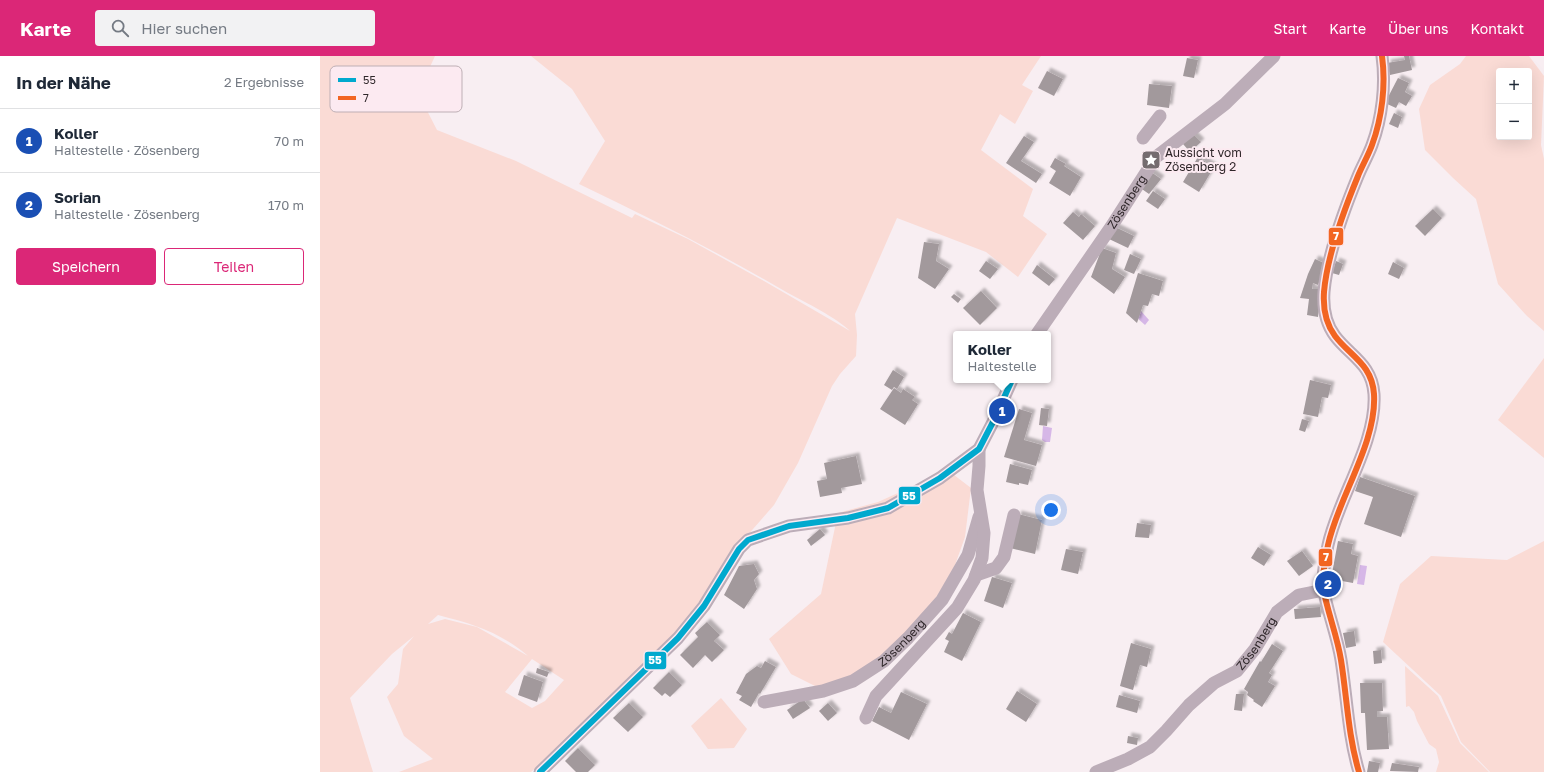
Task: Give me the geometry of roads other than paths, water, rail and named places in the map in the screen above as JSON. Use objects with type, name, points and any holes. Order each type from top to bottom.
[{"type":"street","name":"Zösenberg","points":[[1039,331],[1111,227],[1156,157],[1225,104],[1274,56]]},
{"type":"street","points":[[1360,772],[1349,730],[1341,661],[1323,585],[1328,545],[1365,442],[1372,415],[1374,394],[1370,377],[1358,358],[1335,335],[1329,323],[1324,309],[1324,292],[1333,248],[1346,207],[1372,146],[1381,113],[1384,69],[1382,56]]},
{"type":"street","points":[[1143,138],[1160,116]]},
{"type":"street","name":"Zösenberg","points":[[540,772],[678,638],[704,606],[739,549],[748,540],[789,526],[848,518],[888,508],[940,478],[979,449],[1011,383]]},
{"type":"street","name":"Zösenberg","points":[[866,718],[876,696],[958,608],[976,575],[982,558],[984,533],[977,490],[979,449]]},
{"type":"street","name":"Zösenberg","points":[[764,702],[823,691],[853,681],[884,661],[908,638],[942,600],[968,555],[980,513]]},
{"type":"street","points":[[976,575],[996,568],[1004,557],[1014,515]]},
{"type":"street","name":"Zösenberg","points":[[1096,772],[1128,759],[1150,747],[1189,705],[1214,683],[1237,671],[1255,649],[1277,612],[1300,595],[1324,590]]},
{"type":"place","name":"Aussicht vom Zösenberg 2","points":[[1151,160]]},
{"type":"place","name":"Koller","points":[[1002,411]]},
{"type":"place","name":"Sorian","points":[[1328,584]]}]
